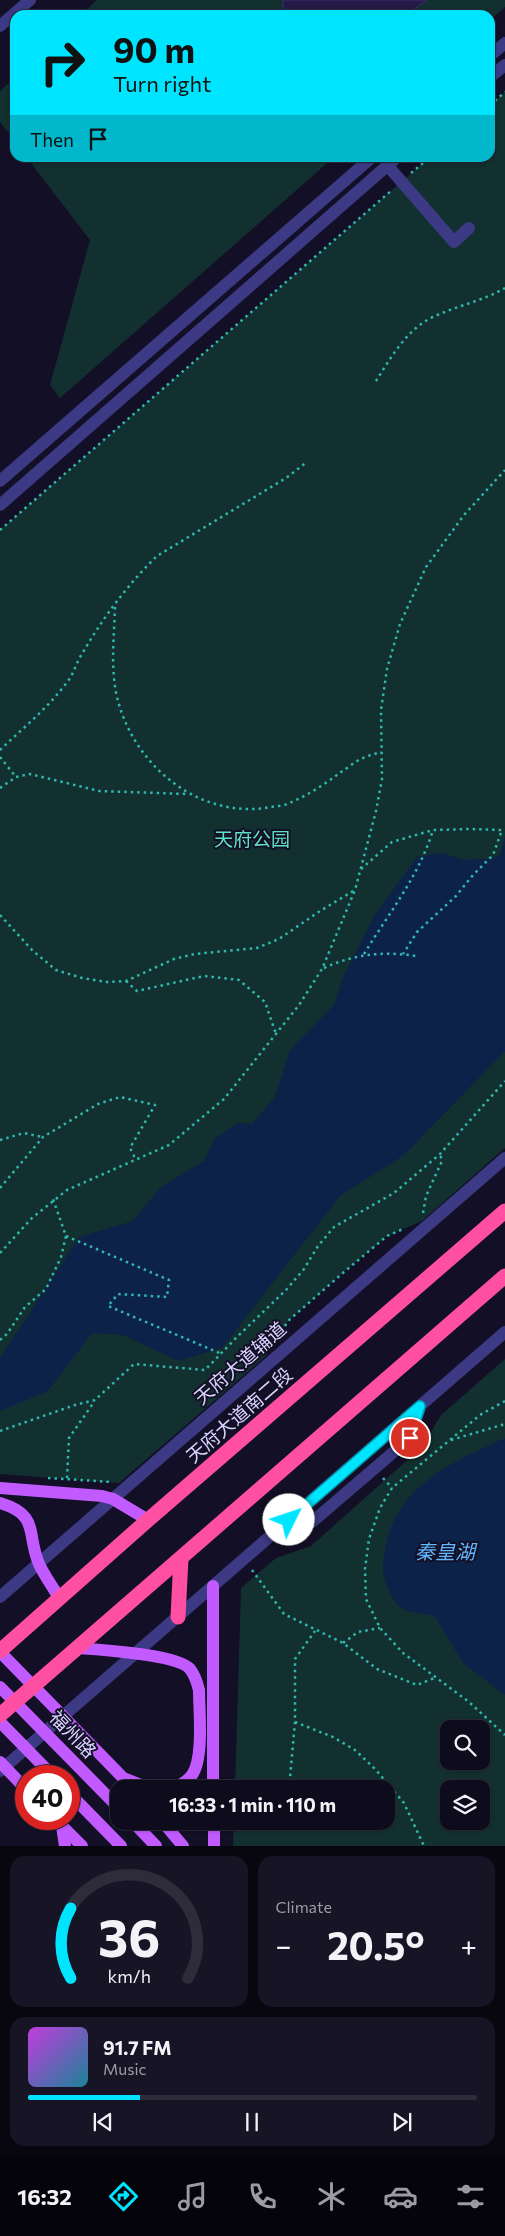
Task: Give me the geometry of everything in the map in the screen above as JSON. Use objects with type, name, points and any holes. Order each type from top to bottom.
[{"type":"highway","name":"天府大道南二段","points":[[0,1652],[148,1520],[505,1211]]},
{"type":"highway","points":[[0,1715],[505,1276]]},
{"type":"highway","points":[[178,1617],[181,1558]]},
{"type":"main road","points":[[0,1488],[102,1496],[113,1499],[148,1520]]},
{"type":"main road","points":[[0,1503],[26,1516],[39,1563],[59,1598]]},
{"type":"main road","points":[[213,1586],[214,1780]]},
{"type":"main road","points":[[78,1648],[135,1654],[180,1662],[190,1668],[199,1690],[198,1762],[192,1775],[187,1780]]},
{"type":"main road","points":[[0,1652],[125,1780]]},
{"type":"main road","name":"福州路","points":[[0,1687],[110,1799]]},
{"type":"main road","points":[[0,1722],[42,1765]]},
{"type":"main road","points":[[0,1762],[15,1778]]},
{"type":"main road","points":[[80,1804],[120,1846]]},
{"type":"main road","points":[[60,1830],[65,1846]]},
{"type":"main road","points":[[66,1830],[82,1846]]},
{"type":"main road","points":[[141,1830],[156,1846]]},
{"type":"main road","points":[[170,1830],[183,1846]]},
{"type":"main road","points":[[214,1830],[214,1846]]},
{"type":"street","points":[[18,10],[30,0]]},
{"type":"street","points":[[0,26],[10,17]]},
{"type":"street","points":[[495,52],[505,43]]},
{"type":"street","points":[[495,73],[505,64]]},
{"type":"street","points":[[0,481],[366,162]]},
{"type":"street","points":[[0,505],[391,162]]},
{"type":"street","points":[[392,162],[402,182],[454,242],[468,228]]},
{"type":"street","name":"天府大道辅道","points":[[0,1597],[505,1158]]},
{"type":"street","points":[[0,1772],[505,1332]]},
{"type":"path","points":[[495,101],[505,92]]},
{"type":"path","points":[[0,530],[424,162]]},
{"type":"path","points":[[376,381],[408,336],[428,320],[489,297],[505,288]]},
{"type":"path","points":[[0,750],[55,698],[70,679],[82,654],[114,606],[142,570],[157,556],[286,478],[307,462]]},
{"type":"path","points":[[0,1253],[32,1218],[53,1199],[77,1184],[169,1145],[224,1099],[299,1005],[322,969],[355,890],[382,778],[381,710],[387,669],[400,624],[412,594],[426,567],[464,514],[505,470]]},
{"type":"path","points":[[114,606],[113,675],[118,702],[127,727],[144,753],[166,779],[188,794],[221,807],[254,810],[288,804],[322,785],[362,758],[381,752]]},
{"type":"path","points":[[0,757],[16,777]]},
{"type":"path","points":[[0,788],[16,777],[30,774],[99,791],[188,794]]},
{"type":"path","points":[[360,870],[392,842],[433,830],[502,830],[493,855],[456,896],[417,932],[403,954]]},
{"type":"path","points":[[364,954],[413,878],[427,850],[433,830]]},
{"type":"path","points":[[0,915],[33,951],[56,970],[107,982],[126,981],[195,954],[257,948],[279,939],[355,890]]},
{"type":"path","points":[[322,969],[343,959],[364,954],[381,952],[416,956]]},
{"type":"path","points":[[126,981],[137,991],[204,976],[239,980],[265,1002],[276,1034]]},
{"type":"path","points":[[67,1479],[69,1438],[95,1400],[134,1364],[205,1370],[286,1290],[304,1269],[318,1246],[334,1227],[394,1193],[440,1154],[505,1081]]},
{"type":"path","points":[[0,1188],[42,1137],[98,1104],[120,1097],[155,1105],[130,1148],[136,1160]]},
{"type":"path","points":[[0,1140],[24,1133],[42,1137]]},
{"type":"path","points":[[422,1221],[426,1196],[442,1161],[440,1154]]},
{"type":"path","points":[[0,1340],[7,1334],[25,1307],[46,1289],[61,1257],[66,1236],[53,1199]]},
{"type":"path","points":[[274,1343],[288,1321],[387,1236],[404,1228]]},
{"type":"path","points":[[66,1236],[169,1280],[167,1297],[118,1294],[108,1306],[222,1354]]},
{"type":"path","points":[[0,1431],[95,1400]]},
{"type":"path","points":[[505,1401],[480,1415],[392,1488],[380,1508],[369,1540],[365,1569],[366,1599],[380,1628],[403,1653],[469,1702],[505,1735]]},
{"type":"path","points":[[450,1441],[505,1424]]},
{"type":"path","points":[[382,1476],[392,1488]]},
{"type":"path","points":[[48,1478],[119,1482]]},
{"type":"path","points":[[252,1570],[284,1614],[315,1631],[343,1643],[377,1669],[417,1684],[437,1677]]},
{"type":"path","points":[[343,1643],[358,1632],[380,1628]]},
{"type":"path","points":[[290,1780],[295,1722],[295,1659],[315,1631]]},
{"type":"path","points":[[295,1722],[333,1737],[355,1750],[376,1770],[404,1803],[424,1846]]},
{"type":"green space","points":[[97,0],[505,0],[505,7],[495,16],[495,10],[86,10]]},
{"type":"green space","points":[[10,82],[10,135],[0,122],[0,91]]},
{"type":"green space","name":"天府公园","points":[[505,92],[505,1148],[422,1221],[387,1236],[344,1272],[288,1321],[265,1357],[119,1483],[0,1474],[0,530],[424,162],[495,162],[495,101]]},
{"type":"green space","points":[[30,162],[328,162],[60,398],[50,385],[90,240]]},
{"type":"green space","points":[[505,1359],[505,1846],[233,1846],[234,1830],[395,1830],[395,1780],[235,1780],[241,1588],[276,1558],[311,1546],[422,1447],[441,1415]]},
{"type":"water","points":[[505,836],[505,1051],[404,1155],[340,1196],[222,1348],[178,1361],[123,1335],[92,1333],[48,1391],[0,1411],[0,1358],[79,1237],[133,1221],[160,1188],[204,1161],[214,1139],[239,1123],[252,1124],[275,1097],[290,1050],[334,1005],[343,977],[375,915],[417,857],[442,853],[464,860],[492,858],[500,855]]},
{"type":"water","name":"秦皇湖","points":[[505,1438],[505,1695],[463,1663],[434,1615],[416,1613],[403,1609],[398,1605],[386,1583],[383,1564],[392,1524],[402,1506],[415,1491],[448,1466]]},
{"type":"building","points":[[283,0],[427,0],[413,10],[283,10]]},
{"type":"route","points":[[289,1520],[420,1406],[410,1438]]}]
